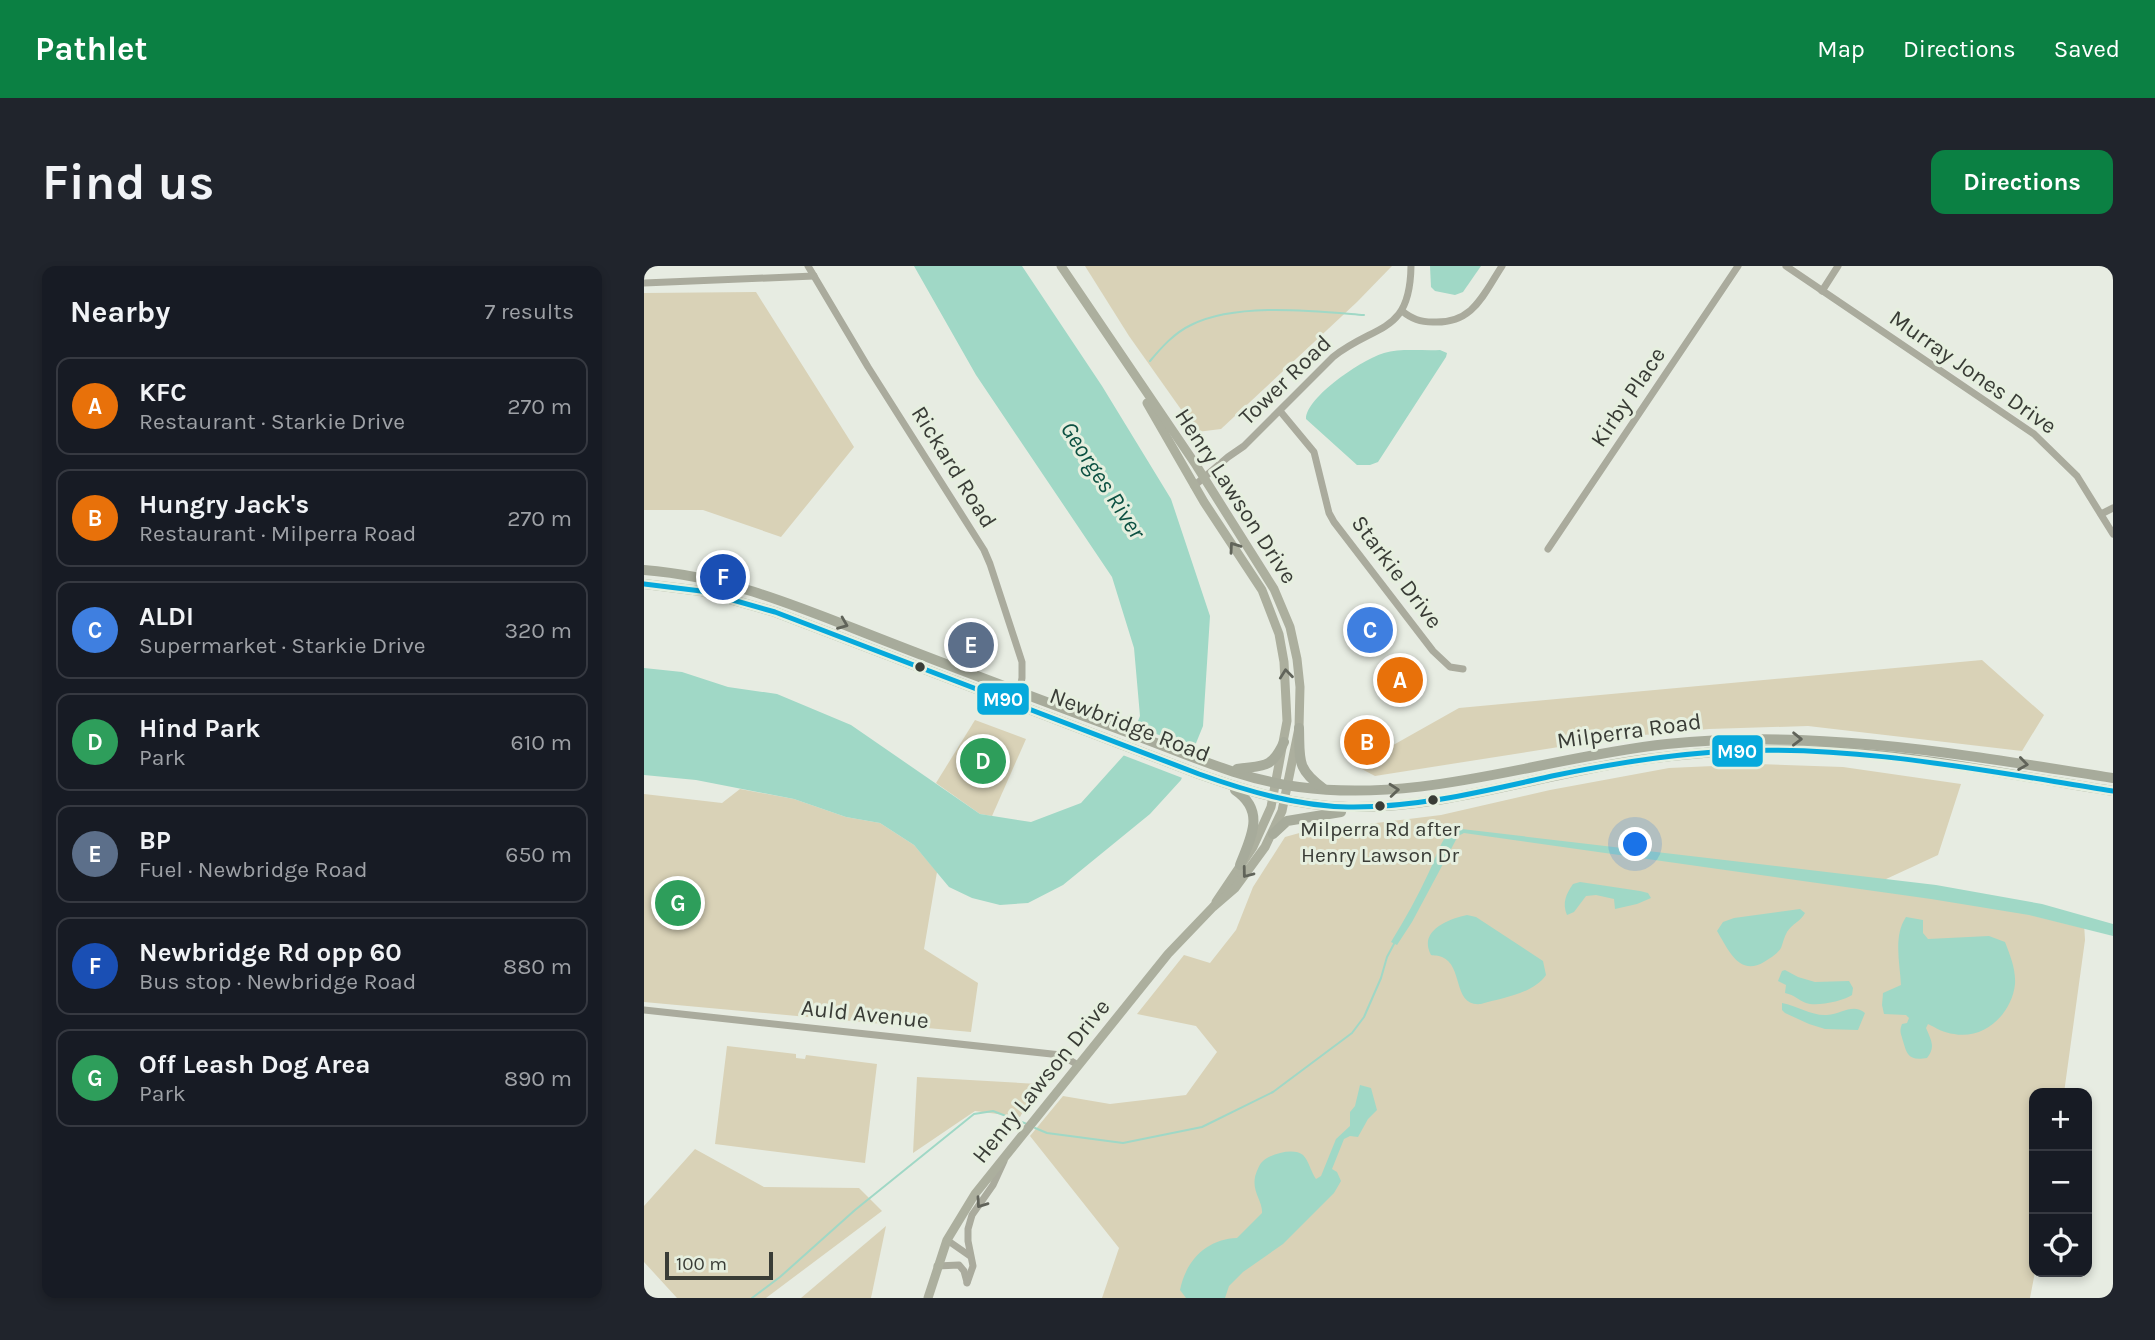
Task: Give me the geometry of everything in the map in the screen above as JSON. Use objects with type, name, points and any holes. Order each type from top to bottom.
[{"type":"highway","name":"Newbridge Road","points":[[644,570],[702,578],[780,599],[1204,761],[1282,784]]},
{"type":"highway","name":"Newbridge Road","points":[[644,584],[701,591],[750,603],[1199,774],[1279,799]]},
{"type":"highway","points":[[1299,728],[1302,769],[1326,790]]},
{"type":"highway","name":"Milperra Road","points":[[1282,784],[1362,792],[1395,790],[1625,749],[1669,743],[1759,739],[1872,744],[2113,778]]},
{"type":"highway","points":[[1230,769],[1266,765],[1274,759],[1284,743]]},
{"type":"highway","name":"Milperra Road","points":[[1279,799],[1347,807],[1423,802],[1625,762],[1757,750],[1806,750],[1909,760],[2113,791]]},
{"type":"highway","points":[[1222,782],[1242,794],[1253,809],[1252,833],[1240,865]]},
{"type":"highway","points":[[1273,834],[1284,822],[1291,819],[1382,806]]},
{"type":"main road","name":"Henry Lawson Drive","points":[[928,1298],[947,1240],[969,1202],[1168,954],[1245,876],[1273,834],[1282,784],[1299,728],[1300,687],[1297,659],[1290,627],[1266,574],[1166,420],[1135,379],[1060,266]]},
{"type":"main road","name":"Henry Lawson Drive","points":[[1135,379],[1194,486],[1252,572],[1269,606],[1284,662],[1287,689],[1282,784]]},
{"type":"main road","name":"Henry Lawson Drive","points":[[1213,907],[1259,836],[1279,799]]},
{"type":"street","name":"Rickard Road","points":[[808,266],[990,564],[1022,662],[1023,678],[1017,704]]},
{"type":"street","points":[[1411,266],[1410,293],[1402,311],[1421,321],[1456,321],[1472,310],[1502,266]]},
{"type":"street","name":"Kirby Place","points":[[1548,549],[1738,266]]},
{"type":"street","name":"Murray Jones Drive","points":[[1786,266],[2034,434],[2077,476],[2113,534]]},
{"type":"street","points":[[1822,290],[1838,266]]},
{"type":"street","points":[[648,282],[814,276]]},
{"type":"street","name":"Tower Road","points":[[1194,486],[1244,446],[1333,357],[1348,345],[1384,328],[1402,311]]},
{"type":"street","name":"Starkie Drive","points":[[1280,411],[1314,452],[1329,513],[1334,522],[1433,651],[1450,667],[1462,670]]},
{"type":"street","points":[[2101,514],[2113,508]]},
{"type":"street","name":"Auld Avenue","points":[[644,1010],[1061,1055],[1078,1065]]},
{"type":"street","points":[[937,1266],[959,1265],[964,1271],[967,1283],[973,1266],[968,1229],[972,1215],[993,1185],[1007,1154]]},
{"type":"street","points":[[947,1240],[971,1256]]},
{"type":"shaded area","points":[[1085,266],[1392,266],[1221,429],[1197,432],[1129,336]]},
{"type":"shaded area","points":[[756,292],[854,447],[781,537],[703,510],[644,510],[644,293]]},
{"type":"shaded area","points":[[1982,660],[2044,715],[2022,751],[1808,726],[1709,729],[1622,737],[1375,776],[1356,766],[1459,708]]},
{"type":"shaded area","points":[[975,720],[1026,739],[992,816],[980,814],[936,783]]},
{"type":"shaded area","points":[[1758,764],[1843,767],[1961,784],[1938,855],[1871,886],[2084,923],[2085,940],[2065,1088],[2029,1088],[2029,1277],[2034,1277],[2030,1298],[1102,1298],[1119,1248],[1030,1136],[1063,1096],[1110,1104],[1186,1095],[1217,1052],[1196,1026],[1137,1014],[1184,955],[1210,963],[1236,930],[1253,887],[1285,837],[1303,832],[1441,815],[1550,790],[1669,768]]},
{"type":"shaded area","points":[[740,789],[794,799],[846,817],[880,823],[914,845],[937,872],[924,949],[978,983],[971,1032],[644,1002],[644,794],[722,803]]},
{"type":"shaded area","points":[[727,1046],[796,1054],[796,1058],[805,1059],[806,1055],[877,1064],[865,1163],[715,1144]]},
{"type":"shaded area","points":[[917,1077],[1038,1084],[1020,1117],[975,1111],[913,1153]]},
{"type":"shaded area","points":[[695,1149],[764,1187],[859,1188],[882,1211],[766,1298],[677,1298],[644,1262],[644,1206]]},
{"type":"shaded area","points":[[886,1226],[871,1298],[801,1298]]},
{"type":"water","name":"Georges River","points":[[914,266],[1022,266],[1102,386],[1171,499],[1210,616],[1203,726],[1181,780],[1150,814],[1063,885],[1028,903],[1000,905],[972,898],[949,887],[914,845],[880,823],[846,817],[794,799],[696,780],[644,775],[644,668],[682,672],[728,687],[777,694],[851,725],[980,814],[1031,822],[1081,803],[1125,754],[1140,716],[1134,648],[1112,577],[976,375]]},
{"type":"water","points":[[1430,266],[1481,266],[1463,292],[1455,295],[1435,291],[1431,287]]},
{"type":"water","points":[[1440,350],[1447,353],[1446,357],[1378,462],[1357,465],[1306,419],[1308,410],[1325,390],[1375,357],[1397,351]]},
{"type":"water","points":[[1453,828],[1936,885],[2042,904],[2113,924],[2113,936],[2029,915],[1931,899],[1464,833],[1458,836],[1397,945],[1391,942],[1442,843]]},
{"type":"water","points":[[1580,882],[1640,891],[1648,893],[1651,898],[1615,909],[1614,899],[1586,896],[1574,912],[1567,915],[1567,895],[1573,884]]},
{"type":"water","points":[[1800,909],[1805,913],[1787,932],[1781,948],[1755,966],[1741,964],[1735,959],[1717,931],[1723,922],[1734,918]]},
{"type":"water","points":[[1467,915],[1476,917],[1543,961],[1546,975],[1533,987],[1507,997],[1481,1004],[1466,999],[1449,962],[1441,956],[1431,955],[1428,939],[1444,923]]},
{"type":"water","points":[[1906,917],[1923,920],[1923,933],[1928,939],[1989,936],[2005,942],[2015,973],[2013,995],[1995,1022],[1986,1029],[1965,1035],[1943,1031],[1928,1024],[1926,1028],[1932,1047],[1927,1058],[1921,1059],[1910,1056],[1901,1034],[1902,1024],[1907,1023],[1909,1018],[1906,1015],[1884,1014],[1882,1005],[1883,993],[1901,985],[1898,941]]},
{"type":"water","points":[[1785,970],[1815,982],[1849,981],[1853,988],[1852,995],[1829,1003],[1806,1003],[1785,993],[1786,985],[1778,981]]},
{"type":"water","points":[[1782,1003],[1821,1015],[1852,1009],[1865,1013],[1858,1030],[1825,1029],[1785,1013]]},
{"type":"water","points":[[1360,1085],[1371,1088],[1377,1110],[1368,1119],[1358,1137],[1350,1136],[1344,1139],[1332,1169],[1337,1172],[1341,1181],[1334,1193],[1283,1244],[1243,1272],[1229,1286],[1225,1298],[1186,1298],[1180,1290],[1183,1279],[1199,1253],[1216,1242],[1237,1238],[1262,1213],[1254,1182],[1262,1162],[1282,1152],[1299,1153],[1305,1157],[1316,1179],[1321,1176],[1336,1139],[1350,1126],[1350,1112],[1355,1106]]},
{"type":"pier","points":[[1132,725],[1197,749],[1185,779],[1120,754]]},
{"type":"waterway","points":[[1150,361],[1168,341],[1185,328],[1230,313],[1276,310],[1364,315]]},
{"type":"waterway","points":[[1035,1128],[1047,1133],[1123,1143],[1202,1127],[1273,1092],[1352,1033],[1364,1017],[1395,942]]},
{"type":"waterway","points":[[752,1298],[974,1114],[993,1111],[1027,1124]]},
{"type":"transit line","name":"M90","points":[[644,584],[701,591],[775,612],[1199,774],[1254,792],[1310,804],[1348,807],[1400,805],[1451,798],[1632,761],[1714,752],[1764,750],[1815,751],[1914,760],[2113,791]]},
{"type":"place","name":"Newbridge Rd opp 60","points":[[723,577]]},
{"type":"place","name":"ALDI","points":[[1370,630]]},
{"type":"place","name":"BP","points":[[971,645]]},
{"type":"place","name":"KFC","points":[[1400,680]]},
{"type":"place","name":"Hungry Jack's","points":[[1367,742]]},
{"type":"place","name":"Hind Park","points":[[983,761]]},
{"type":"place","name":"Milperra Rd after Henry Lawson Dr","points":[[1380,806]]},
{"type":"place","name":"Off Leash Dog Area","points":[[678,903]]}]
